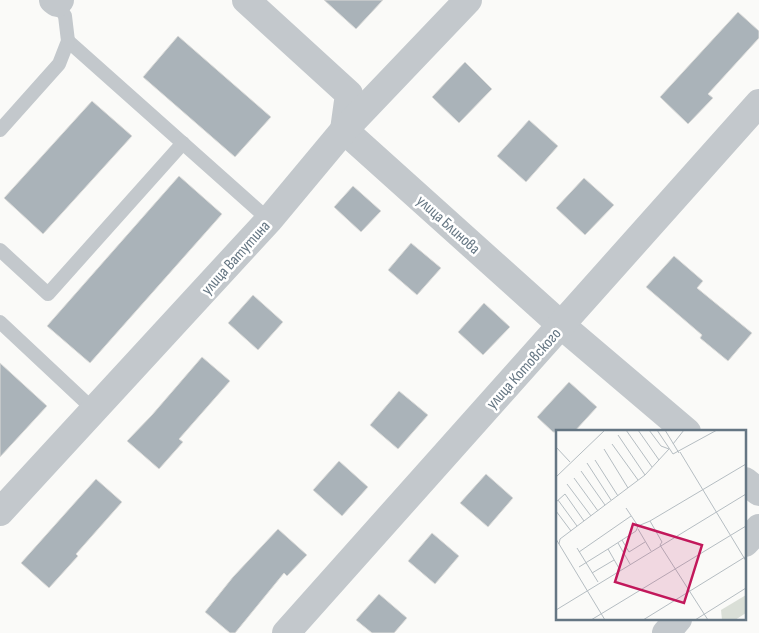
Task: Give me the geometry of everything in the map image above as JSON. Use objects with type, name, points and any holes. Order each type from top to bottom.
[{"type":"street","points":[[246,0],[349,94],[344,130]]},
{"type":"street","name":"улица Ватутина","points":[[7,500],[95,411],[269,220],[344,130],[468,0]]},
{"type":"street","name":"улица Котовского","points":[[286,633],[759,103]]},
{"type":"street","name":"улица Блинова","points":[[344,130],[561,325],[685,430]]},
{"type":"street","points":[[746,482],[759,492]]},
{"type":"street","points":[[746,542],[759,528]]},
{"type":"street","points":[[666,633],[677,620]]},
{"type":"lane","points":[[0,130],[59,64],[68,41],[65,16],[57,1]]},
{"type":"lane","points":[[68,41],[269,220]]},
{"type":"lane","points":[[0,250],[48,294],[183,143]]},
{"type":"lane","points":[[0,322],[95,411]]},
{"type":"building","points":[[324,0],[383,0],[356,29]]},
{"type":"building","points":[[738,12],[759,31],[759,38],[708,94],[713,98],[688,124],[660,97]]},
{"type":"building","points":[[178,36],[271,117],[235,157],[143,77]]},
{"type":"building","points":[[465,62],[492,89],[459,123],[432,97]]},
{"type":"building","points":[[92,101],[132,136],[43,234],[4,198]]},
{"type":"building","points":[[529,120],[558,146],[526,182],[497,156]]},
{"type":"building","points":[[179,176],[222,214],[90,363],[47,326]]},
{"type":"building","points":[[584,178],[614,205],[585,235],[556,208]]},
{"type":"building","points":[[353,186],[381,211],[361,232],[334,207]]},
{"type":"building","points":[[411,243],[441,268],[417,295],[388,270]]},
{"type":"building","points":[[674,256],[703,281],[697,288],[752,333],[728,361],[700,338],[702,335],[646,287]]},
{"type":"building","points":[[253,295],[283,322],[258,350],[228,323]]},
{"type":"building","points":[[484,303],[510,327],[483,355],[458,332]]},
{"type":"building","points":[[202,357],[230,381],[179,439],[183,442],[159,469],[127,441]]},
{"type":"building","points":[[0,363],[47,406],[0,457]]},
{"type":"building","points":[[569,382],[597,407],[576,430],[556,430],[556,432],[553,432],[537,417]]},
{"type":"building","points":[[399,391],[428,415],[398,449],[370,425]]},
{"type":"building","points":[[339,461],[368,487],[342,516],[313,490]]},
{"type":"building","points":[[486,474],[513,498],[488,527],[460,503]]},
{"type":"building","points":[[96,479],[122,502],[49,588],[21,563]]},
{"type":"building","points":[[278,529],[307,555],[287,576],[284,573],[235,633],[230,633],[205,612],[233,577]]},
{"type":"building","points":[[432,533],[459,556],[435,584],[408,561]]},
{"type":"building","points":[[379,594],[407,618],[394,633],[372,633],[356,620]]}]
